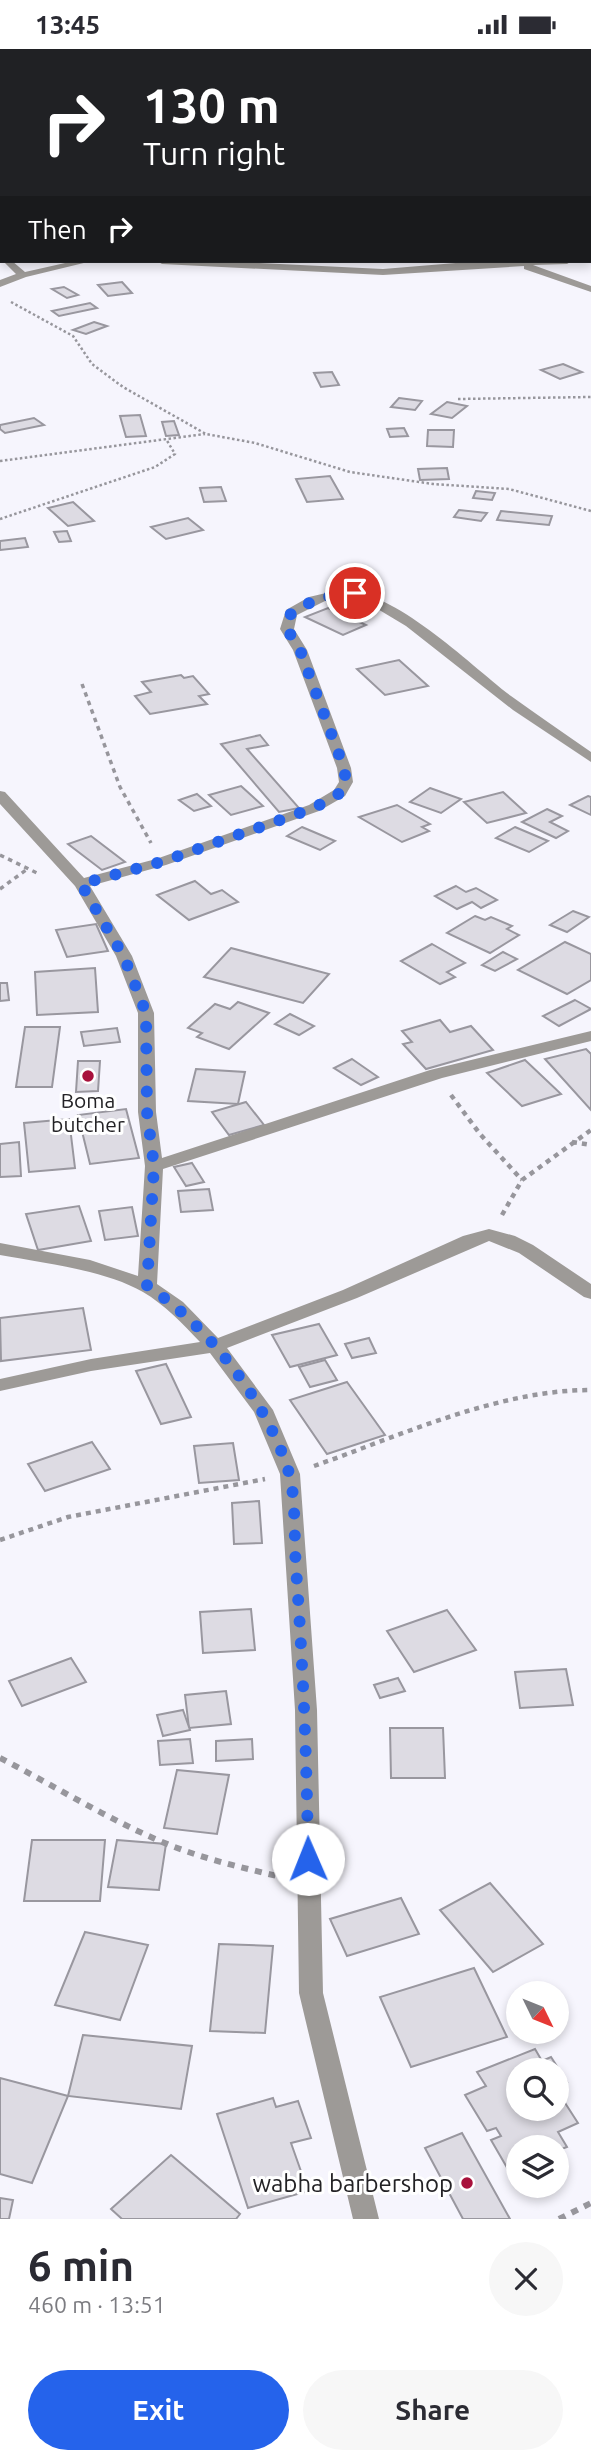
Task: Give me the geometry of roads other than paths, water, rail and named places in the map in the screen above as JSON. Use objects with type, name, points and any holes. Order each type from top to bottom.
[{"type":"street","points":[[8,263],[23,275]]},
{"type":"street","points":[[0,284],[23,275],[78,263]]},
{"type":"street","points":[[188,263],[383,272],[468,263]]},
{"type":"street","points":[[498,263],[534,263]]},
{"type":"street","points":[[517,264],[591,289]]},
{"type":"street","points":[[81,884],[161,862],[314,808],[340,793],[346,782],[344,768],[300,650],[287,629],[291,613],[312,600],[336,594],[368,596],[396,613],[511,702],[591,758]]},
{"type":"street","points":[[0,795],[81,884],[124,957],[146,1013],[147,1112],[154,1166],[147,1286]]},
{"type":"street","points":[[154,1166],[436,1074],[591,1036]]},
{"type":"street","points":[[0,1385],[91,1364],[215,1346],[350,1294],[470,1240],[489,1235],[526,1249],[591,1293]]},
{"type":"street","points":[[0,1249],[90,1266],[147,1286],[176,1306],[215,1346],[263,1410],[290,1474],[306,1710],[311,1993],[366,2219]]},
{"type":"place","name":"Boma butcher","points":[[88,1076]]},
{"type":"place","name":"wabha barbershop","points":[[467,2183]]}]
